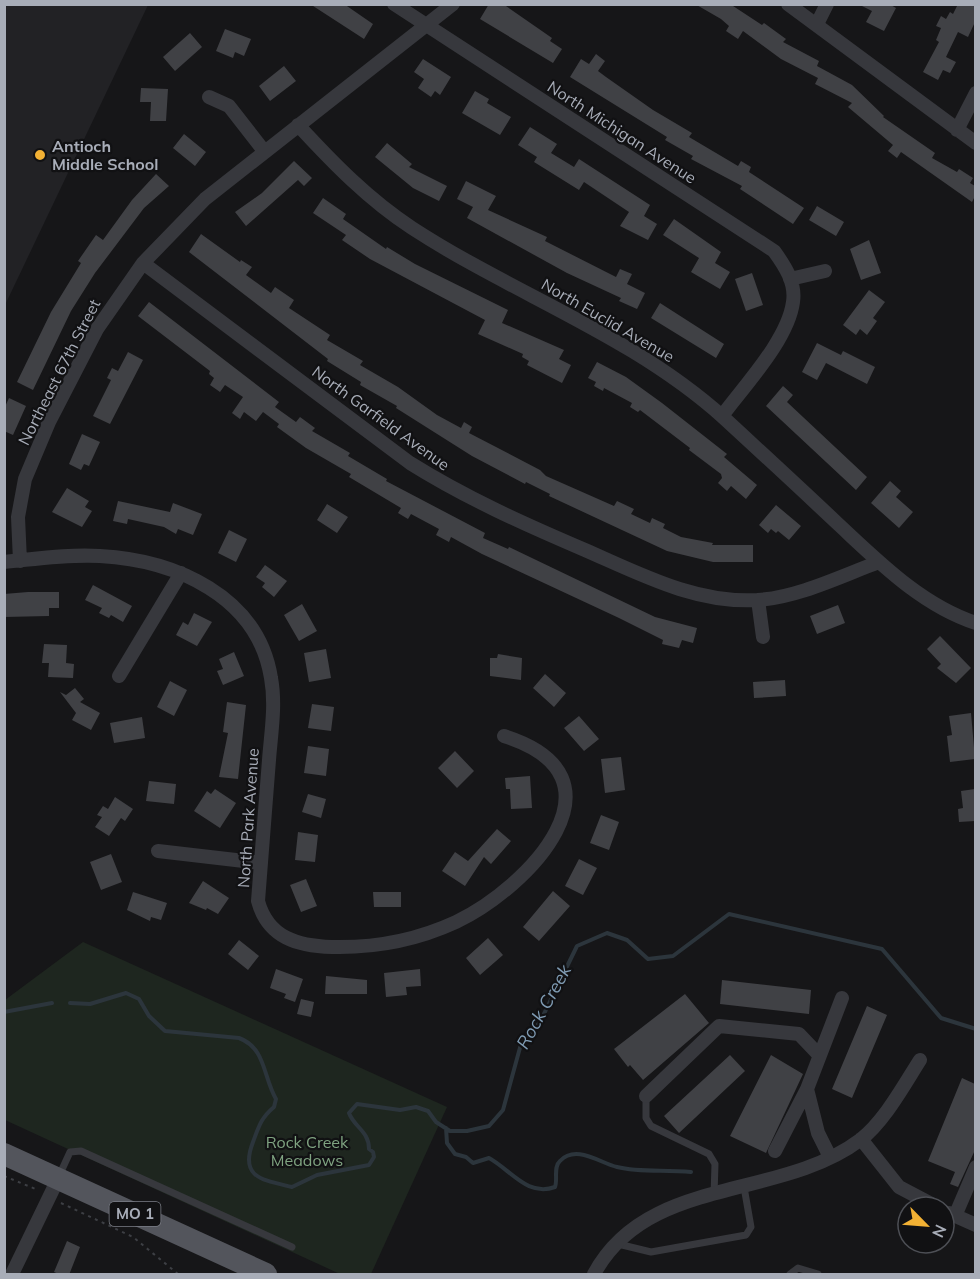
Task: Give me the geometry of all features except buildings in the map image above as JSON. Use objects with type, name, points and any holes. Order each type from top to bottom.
[{"type":"main road","name":"MO 1","points":[[4,1154],[54,1187],[266,1275]]},
{"type":"street","name":"North Michigan Avenue","points":[[394,4],[768,246],[784,265],[790,279]]},
{"type":"street","name":"Northeast 67th Street","points":[[20,561],[18,517],[25,479],[49,422],[97,329],[144,263],[205,199],[428,26],[453,4]]},
{"type":"street","points":[[788,4],[975,143]]},
{"type":"street","points":[[817,24],[827,4]]},
{"type":"street","points":[[957,130],[975,93]]},
{"type":"street","points":[[209,97],[229,106],[264,151]]},
{"type":"street","name":"North Euclid Avenue","points":[[298,125],[346,177],[410,227],[444,248],[635,352],[722,416],[879,562],[927,599],[975,623]]},
{"type":"street","name":"North Garfield Avenue","points":[[144,263],[410,463],[455,490],[520,523],[663,584],[724,599],[758,600],[807,588],[879,562]]},
{"type":"street","points":[[722,416],[780,335],[793,303],[790,279],[825,271]]},
{"type":"street","name":"North Park Avenue","points":[[4,562],[98,556],[144,561],[181,573],[214,591],[244,616],[259,641],[269,669],[274,698],[258,901],[263,916],[278,934],[299,944],[346,947],[374,945],[430,932],[470,914],[500,896],[541,857],[555,837],[564,809],[564,782],[555,765],[523,742],[504,736]]},
{"type":"street","points":[[119,676],[181,573]]},
{"type":"street","points":[[758,600],[763,637]]},
{"type":"street","points":[[158,851],[261,863]]},
{"type":"street","points":[[775,1151],[807,1089],[842,998]]},
{"type":"street","points":[[646,1096],[719,1026],[799,1034],[819,1055]]},
{"type":"street","points":[[594,1275],[618,1244],[646,1218],[673,1206],[787,1175],[830,1157],[861,1140],[896,1099],[920,1060]]},
{"type":"street","points":[[807,1089],[818,1132],[830,1157]]},
{"type":"street","points":[[861,1140],[899,1187],[914,1195]]},
{"type":"street","points":[[956,1202],[975,1167]]},
{"type":"street","points":[[12,1275],[54,1187]]},
{"type":"street","points":[[956,1216],[975,1225]]},
{"type":"lane","points":[[646,1096],[646,1118],[651,1126],[709,1154],[715,1164],[714,1195]]},
{"type":"lane","points":[[54,1187],[70,1152],[81,1151],[292,1247]]},
{"type":"lane","points":[[618,1244],[651,1252],[746,1235],[751,1227],[744,1186]]},
{"type":"lane","points":[[790,1275],[798,1268],[818,1275]]},
{"type":"path","points":[[4,1176],[54,1187],[133,1237],[178,1275]]},
{"type":"shaded area","name":"Antioch Middle School","points":[[4,5],[148,5],[5,305]]},
{"type":"green space","name":"Rock Creek Meadows","points":[[83,942],[447,1107],[371,1274],[340,1274],[5,1120],[5,1000]]},
{"type":"waterway","name":"Rock Creek","points":[[70,1003],[90,1004],[126,993],[139,999],[149,1016],[165,1031],[239,1038],[248,1043],[259,1056],[276,1099],[274,1107],[259,1127],[249,1154],[249,1163],[256,1175],[263,1179],[292,1187],[317,1175],[369,1165],[374,1157],[373,1152],[369,1149],[364,1133],[349,1113],[357,1104],[400,1110],[416,1107],[428,1111],[436,1122],[450,1131],[467,1131],[489,1126],[503,1110],[521,1044],[540,1022],[577,946],[607,933],[627,940],[648,959],[673,956],[729,914],[882,949],[941,1018],[976,1029]]},
{"type":"waterway","name":"Rock Creek","points":[[4,1012],[52,1003]]},
{"type":"waterway","points":[[446,1128],[447,1143],[455,1154],[466,1157],[473,1163],[489,1158],[520,1181],[536,1188],[555,1187],[558,1164],[566,1156],[573,1154],[581,1154],[626,1169],[691,1172]]},
{"type":"place","name":"Antioch Middle School","points":[[40,155]]}]
